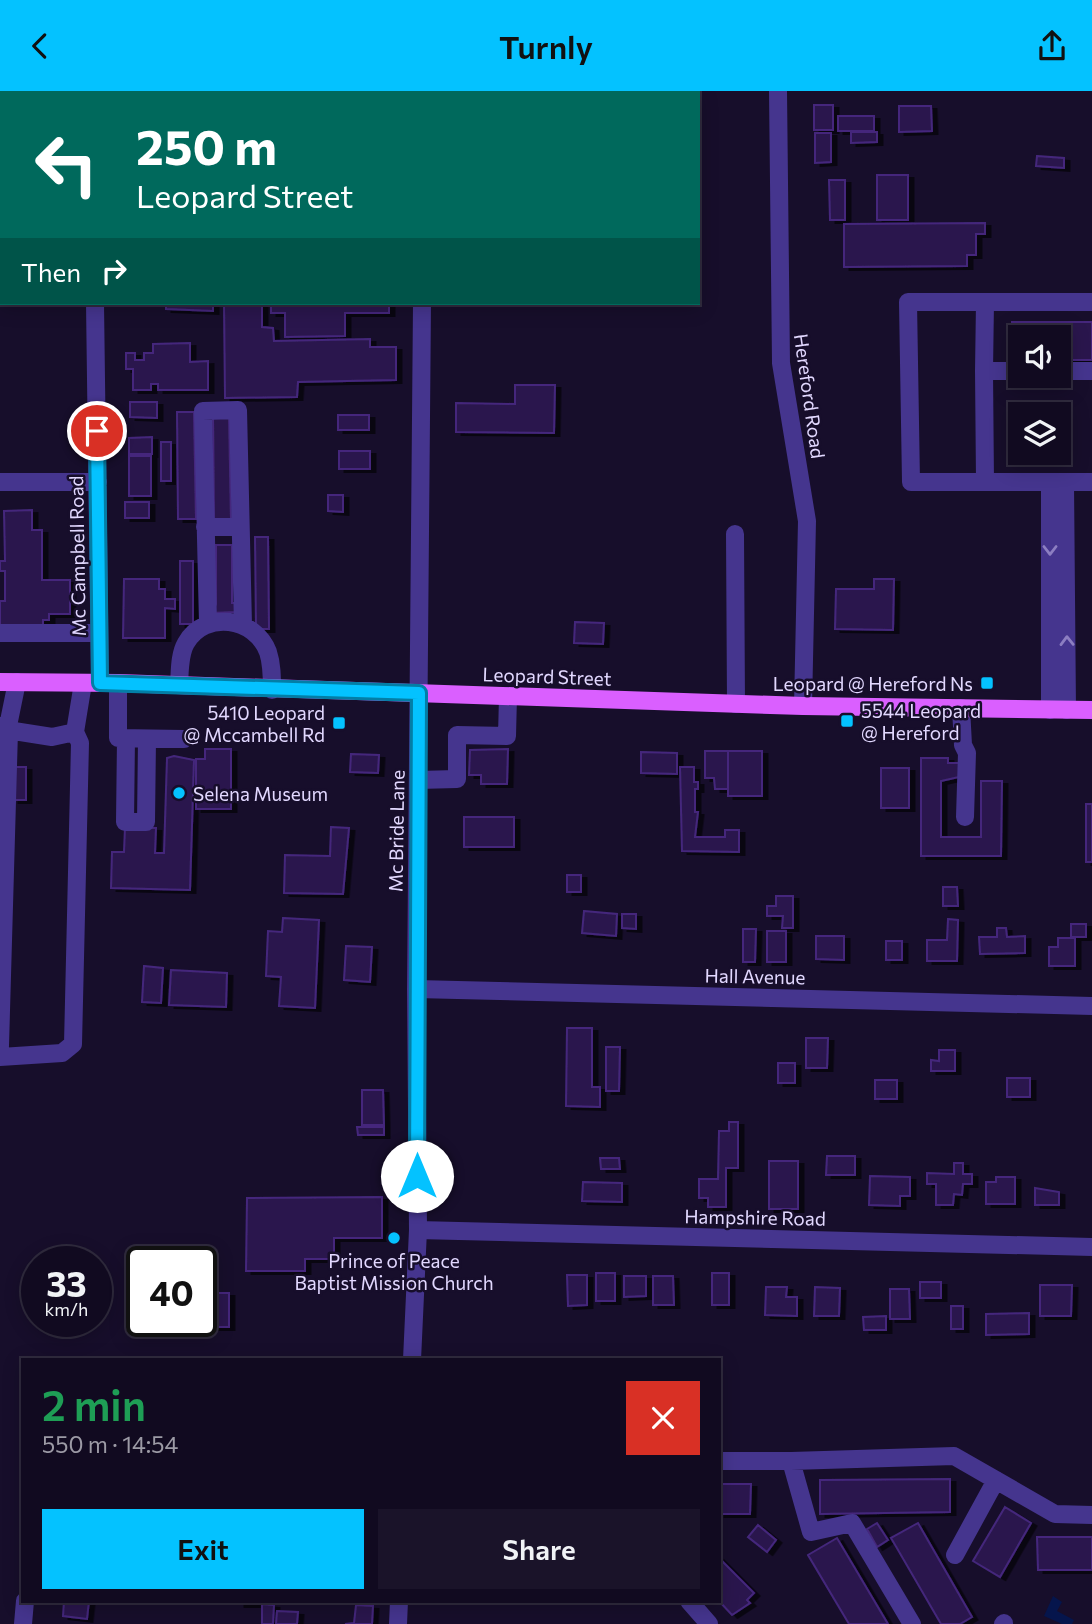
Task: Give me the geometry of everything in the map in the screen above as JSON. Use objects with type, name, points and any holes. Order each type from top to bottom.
[{"type":"main road","name":"Leopard Street","points":[[9,683],[178,685],[803,706],[1092,710]]},
{"type":"street","name":"Hereford Road","points":[[778,91],[780,363],[807,520],[803,706]]},
{"type":"street","points":[[1092,302],[908,302],[911,482],[1092,482]]},
{"type":"street","points":[[985,302],[985,482]]},
{"type":"street","name":"Mc Campbell Road","points":[[95,305],[100,683]]},
{"type":"street","name":"Mc Bride Lane","points":[[412,1358],[418,1230],[416,989],[422,305]]},
{"type":"street","points":[[984,371],[1008,371]]},
{"type":"street","points":[[1071,371],[1092,371]]},
{"type":"street","points":[[208,623],[203,411],[238,410],[243,625]]},
{"type":"street","points":[[0,482],[97,482]]},
{"type":"street","points":[[1058,482],[1058,710]]},
{"type":"street","points":[[205,527],[240,527]]},
{"type":"street","points":[[735,534],[736,704]]},
{"type":"street","points":[[178,685],[185,644],[208,623],[219,621],[243,625],[254,632],[268,650],[272,689]]},
{"type":"street","points":[[0,633],[99,633]]},
{"type":"street","points":[[0,1045],[3,730],[9,721],[9,683]]},
{"type":"street","points":[[75,732],[100,683]]},
{"type":"street","points":[[100,683],[118,738],[184,739]]},
{"type":"street","points":[[418,780],[457,779],[457,735],[507,736],[508,696]]},
{"type":"street","points":[[961,708],[963,745],[967,753],[965,817]]},
{"type":"street","points":[[3,730],[52,737],[75,732]]},
{"type":"street","points":[[0,1057],[62,1053],[73,1044],[80,743],[75,732]]},
{"type":"street","points":[[125,738],[125,822],[146,822],[147,739]]},
{"type":"street","name":"Hall Avenue","points":[[416,989],[1092,1006]]},
{"type":"street","name":"Hampshire Road","points":[[418,1230],[1092,1247]]},
{"type":"street","points":[[721,1461],[954,1456],[1055,1514],[1092,1515]]},
{"type":"street","points":[[791,1461],[811,1532],[852,1523],[912,1624]]},
{"type":"street","points":[[956,1555],[996,1480]]},
{"type":"street","points":[[23,1624],[25,1603]]},
{"type":"street","points":[[398,1624],[400,1603]]},
{"type":"street","points":[[691,1603],[709,1624]]},
{"type":"shaded area","points":[[1053,1596],[1062,1602],[1057,1611],[1074,1620],[1072,1624],[1062,1624],[1044,1616]]},
{"type":"building","points":[[814,105],[833,105],[833,130],[814,130]]},
{"type":"building","points":[[899,106],[931,106],[932,131],[899,132]]},
{"type":"building","points":[[838,116],[874,116],[874,131],[838,131]]},
{"type":"building","points":[[851,132],[877,132],[877,142],[851,143]]},
{"type":"building","points":[[815,133],[831,133],[831,162],[815,163]]},
{"type":"building","points":[[1037,156],[1064,158],[1064,168],[1036,166]]},
{"type":"building","points":[[877,175],[908,175],[908,220],[877,220]]},
{"type":"building","points":[[829,180],[845,180],[845,220],[830,220]]},
{"type":"building","points":[[985,223],[985,234],[976,234],[976,255],[967,255],[967,266],[844,267],[844,224]]},
{"type":"building","points":[[166,305],[213,305],[213,311],[166,309]]},
{"type":"building","points":[[224,305],[262,305],[262,327],[273,328],[274,341],[370,339],[370,347],[396,347],[396,380],[298,382],[297,397],[225,398]]},
{"type":"building","points":[[271,305],[389,305],[389,313],[345,313],[345,336],[285,337],[285,313],[271,313]]},
{"type":"building","points":[[1012,322],[1092,322],[1092,360],[1071,360],[1071,325],[1012,325]]},
{"type":"building","points":[[190,343],[190,362],[208,361],[208,390],[158,390],[158,384],[151,384],[151,390],[133,390],[133,369],[126,369],[126,353],[135,353],[135,360],[144,360],[144,353],[153,353],[153,344]]},
{"type":"building","points":[[515,385],[555,385],[554,433],[456,432],[456,403],[515,404]]},
{"type":"building","points":[[130,402],[157,402],[157,418],[130,417]]},
{"type":"building","points":[[177,412],[194,412],[196,519],[178,519]]},
{"type":"building","points":[[229,414],[231,520],[214,520],[213,415]]},
{"type":"building","points":[[338,415],[369,415],[369,430],[338,430]]},
{"type":"building","points":[[152,437],[152,454],[129,454],[129,438]]},
{"type":"building","points":[[161,442],[171,442],[171,481],[161,481]]},
{"type":"building","points":[[339,451],[370,451],[370,469],[339,469]]},
{"type":"building","points":[[129,456],[151,456],[151,496],[129,496]]},
{"type":"building","points":[[328,495],[343,495],[343,512],[328,511]]},
{"type":"building","points":[[125,502],[149,502],[149,518],[125,518]]},
{"type":"building","points":[[32,510],[32,530],[42,530],[42,580],[70,580],[70,614],[49,614],[49,620],[43,620],[43,630],[0,630],[0,601],[5,601],[5,571],[0,571],[0,561],[5,561],[4,511]]},
{"type":"building","points":[[255,537],[268,537],[269,629],[256,629]]},
{"type":"building","points":[[216,545],[232,545],[232,603],[236,603],[236,612],[212,613],[216,604]]},
{"type":"building","points":[[180,561],[193,561],[193,624],[180,624]]},
{"type":"building","points":[[124,579],[159,579],[159,589],[165,589],[165,599],[175,599],[175,609],[165,608],[165,638],[123,638]]},
{"type":"building","points":[[874,579],[894,579],[893,630],[835,629],[836,589],[874,589]]},
{"type":"building","points":[[575,622],[604,623],[603,644],[574,643]]},
{"type":"building","points":[[205,749],[231,749],[231,809],[196,809],[196,759],[205,759]]},
{"type":"building","points":[[508,749],[507,784],[481,784],[481,775],[469,775],[470,750]]},
{"type":"building","points":[[705,751],[728,751],[728,789],[715,789],[714,778],[705,778]]},
{"type":"building","points":[[728,751],[762,751],[762,796],[728,796]]},
{"type":"building","points":[[641,752],[677,753],[677,774],[641,773]]},
{"type":"building","points":[[351,754],[379,755],[378,773],[350,772]]},
{"type":"building","name":"Selena Museum","points":[[174,756],[194,760],[190,890],[111,888],[112,852],[124,852],[125,827],[156,828],[155,853],[164,853],[167,758]]},
{"type":"building","points":[[921,758],[948,758],[948,763],[959,763],[959,777],[941,781],[941,837],[981,837],[981,781],[1002,781],[1001,856],[921,856]]},
{"type":"building","points":[[13,767],[26,767],[26,800],[13,800]]},
{"type":"building","points":[[680,767],[694,767],[694,782],[698,782],[698,789],[695,789],[695,812],[698,812],[695,837],[725,837],[725,830],[739,830],[739,852],[682,851]]},
{"type":"building","points":[[881,768],[909,768],[909,808],[881,808]]},
{"type":"building","points":[[1086,804],[1092,804],[1092,862],[1086,862]]},
{"type":"building","points":[[464,817],[514,817],[514,847],[464,847]]},
{"type":"building","points":[[331,827],[349,828],[343,894],[284,893],[285,855],[330,856]]},
{"type":"building","points":[[567,875],[581,875],[581,892],[567,892]]},
{"type":"building","points":[[943,887],[957,887],[958,906],[943,906]]},
{"type":"building","points":[[776,896],[793,896],[793,928],[782,928],[783,916],[767,916],[767,906],[776,906]]},
{"type":"building","points":[[584,911],[617,914],[616,936],[582,933]]},
{"type":"building","points":[[622,914],[636,914],[636,929],[622,928]]},
{"type":"building","points":[[283,918],[319,920],[315,1008],[279,1006],[281,977],[266,976],[268,931],[282,932]]},
{"type":"building","points":[[948,919],[958,920],[957,961],[927,961],[927,940],[947,940]]},
{"type":"building","points":[[1071,924],[1086,924],[1086,937],[1071,937]]},
{"type":"building","points":[[997,928],[1006,928],[1007,937],[1025,936],[1025,953],[980,954],[979,937],[997,937]]},
{"type":"building","points":[[743,929],[756,929],[755,962],[743,962]]},
{"type":"building","points":[[767,931],[786,931],[786,962],[767,962]]},
{"type":"building","points":[[816,936],[844,936],[844,960],[816,959]]},
{"type":"building","points":[[1058,938],[1075,938],[1075,966],[1049,966],[1049,947],[1058,947]]},
{"type":"building","points":[[886,941],[902,941],[902,960],[886,960]]},
{"type":"building","points":[[346,946],[372,947],[370,982],[344,980]]},
{"type":"building","points":[[144,966],[163,968],[161,1003],[142,1002]]},
{"type":"building","points":[[171,970],[227,973],[226,1007],[169,1005]]},
{"type":"building","points":[[567,1028],[592,1028],[592,1087],[600,1087],[600,1107],[566,1106]]},
{"type":"building","points":[[806,1038],[828,1038],[827,1068],[806,1068]]},
{"type":"building","points":[[606,1047],[620,1047],[619,1091],[606,1091]]},
{"type":"building","points":[[939,1050],[955,1050],[955,1071],[931,1071],[931,1060],[939,1061]]},
{"type":"building","points":[[778,1063],[795,1063],[795,1083],[778,1083]]},
{"type":"building","points":[[1007,1078],[1030,1078],[1030,1097],[1007,1097]]},
{"type":"building","points":[[875,1080],[897,1080],[897,1099],[875,1099]]},
{"type":"building","points":[[362,1090],[383,1090],[384,1125],[362,1125]]},
{"type":"building","points":[[729,1122],[738,1122],[738,1168],[726,1168],[726,1207],[708,1207],[708,1198],[699,1198],[699,1179],[718,1179],[719,1131],[729,1131]]},
{"type":"building","points":[[357,1127],[384,1127],[384,1135],[358,1135]]},
{"type":"building","points":[[827,1156],[855,1156],[855,1175],[826,1175]]},
{"type":"building","points":[[600,1158],[619,1158],[620,1169],[601,1169]]},
{"type":"building","points":[[769,1161],[798,1161],[798,1209],[769,1209]]},
{"type":"building","points":[[954,1163],[963,1163],[963,1174],[972,1174],[972,1184],[963,1184],[962,1195],[954,1194],[953,1205],[936,1205],[936,1184],[927,1184],[927,1173],[954,1174]]},
{"type":"building","points":[[870,1176],[910,1177],[910,1196],[900,1196],[900,1206],[869,1205]]},
{"type":"building","points":[[996,1177],[1015,1177],[1015,1204],[986,1204],[986,1182],[996,1182]]},
{"type":"building","points":[[583,1182],[622,1183],[622,1202],[582,1201]]},
{"type":"building","points":[[1035,1188],[1059,1192],[1059,1205],[1035,1205]]},
{"type":"building","points":[[382,1197],[382,1238],[334,1238],[334,1259],[305,1259],[305,1271],[246,1271],[247,1198]]},
{"type":"building","points":[[596,1273],[615,1273],[615,1301],[596,1301]]},
{"type":"building","points":[[712,1273],[729,1273],[729,1305],[712,1305]]},
{"type":"building","points":[[567,1275],[587,1275],[587,1305],[568,1306]]},
{"type":"building","points":[[624,1276],[646,1276],[646,1296],[624,1297]]},
{"type":"building","points":[[653,1276],[673,1276],[674,1305],[653,1305]]},
{"type":"building","points":[[920,1282],[941,1282],[941,1298],[920,1298]]},
{"type":"building","points":[[1040,1285],[1072,1285],[1071,1316],[1040,1316]]},
{"type":"building","points":[[766,1287],[787,1287],[786,1297],[797,1297],[797,1316],[765,1315]]},
{"type":"building","points":[[815,1287],[840,1288],[839,1316],[814,1316]]},
{"type":"building","points":[[890,1289],[909,1289],[910,1319],[890,1319]]},
{"type":"building","points":[[217,1293],[229,1293],[229,1327],[217,1327]]},
{"type":"building","points":[[951,1306],[963,1306],[963,1329],[951,1329]]},
{"type":"building","points":[[1029,1313],[1029,1334],[986,1335],[986,1314]]},
{"type":"building","points":[[886,1316],[886,1330],[864,1330],[863,1317]]},
{"type":"building","points":[[950,1479],[950,1512],[820,1514],[820,1480]]},
{"type":"building","points":[[721,1484],[751,1484],[750,1514],[721,1514]]},
{"type":"building","points":[[1005,1507],[1031,1523],[1000,1577],[973,1561]]},
{"type":"building","points":[[877,1523],[888,1540],[877,1547],[867,1529]]},
{"type":"building","points":[[918,1523],[972,1617],[960,1624],[941,1624],[891,1538]]},
{"type":"building","points":[[758,1525],[776,1540],[767,1552],[748,1537]]},
{"type":"building","points":[[1037,1537],[1092,1537],[1092,1570],[1038,1570]]},
{"type":"building","points":[[837,1538],[888,1624],[849,1624],[808,1555]]},
{"type":"building","points":[[721,1560],[754,1593],[747,1600],[750,1603],[732,1615],[721,1603]]},
{"type":"building","points":[[64,1603],[89,1603],[87,1619],[63,1616]]},
{"type":"building","points":[[262,1604],[274,1605],[273,1624],[262,1624]]},
{"type":"building","points":[[356,1605],[373,1606],[372,1624],[345,1624],[354,1623]]},
{"type":"building","points":[[277,1611],[298,1612],[297,1624],[276,1624]]},
{"type":"place","name":"Leopard @ Hereford Ns","points":[[987,683]]},
{"type":"place","name":"5544 Leopard @ Hereford","points":[[847,721]]},
{"type":"place","name":"5410 Leopard @ Mccambell Rd","points":[[339,723]]},
{"type":"place","name":"Selena Museum","points":[[179,793]]},
{"type":"place","name":"Prince of Peace Baptist Mission Church","points":[[394,1238]]},
{"type":"route","points":[[97,431],[100,683],[419,693],[417,1176]]}]
